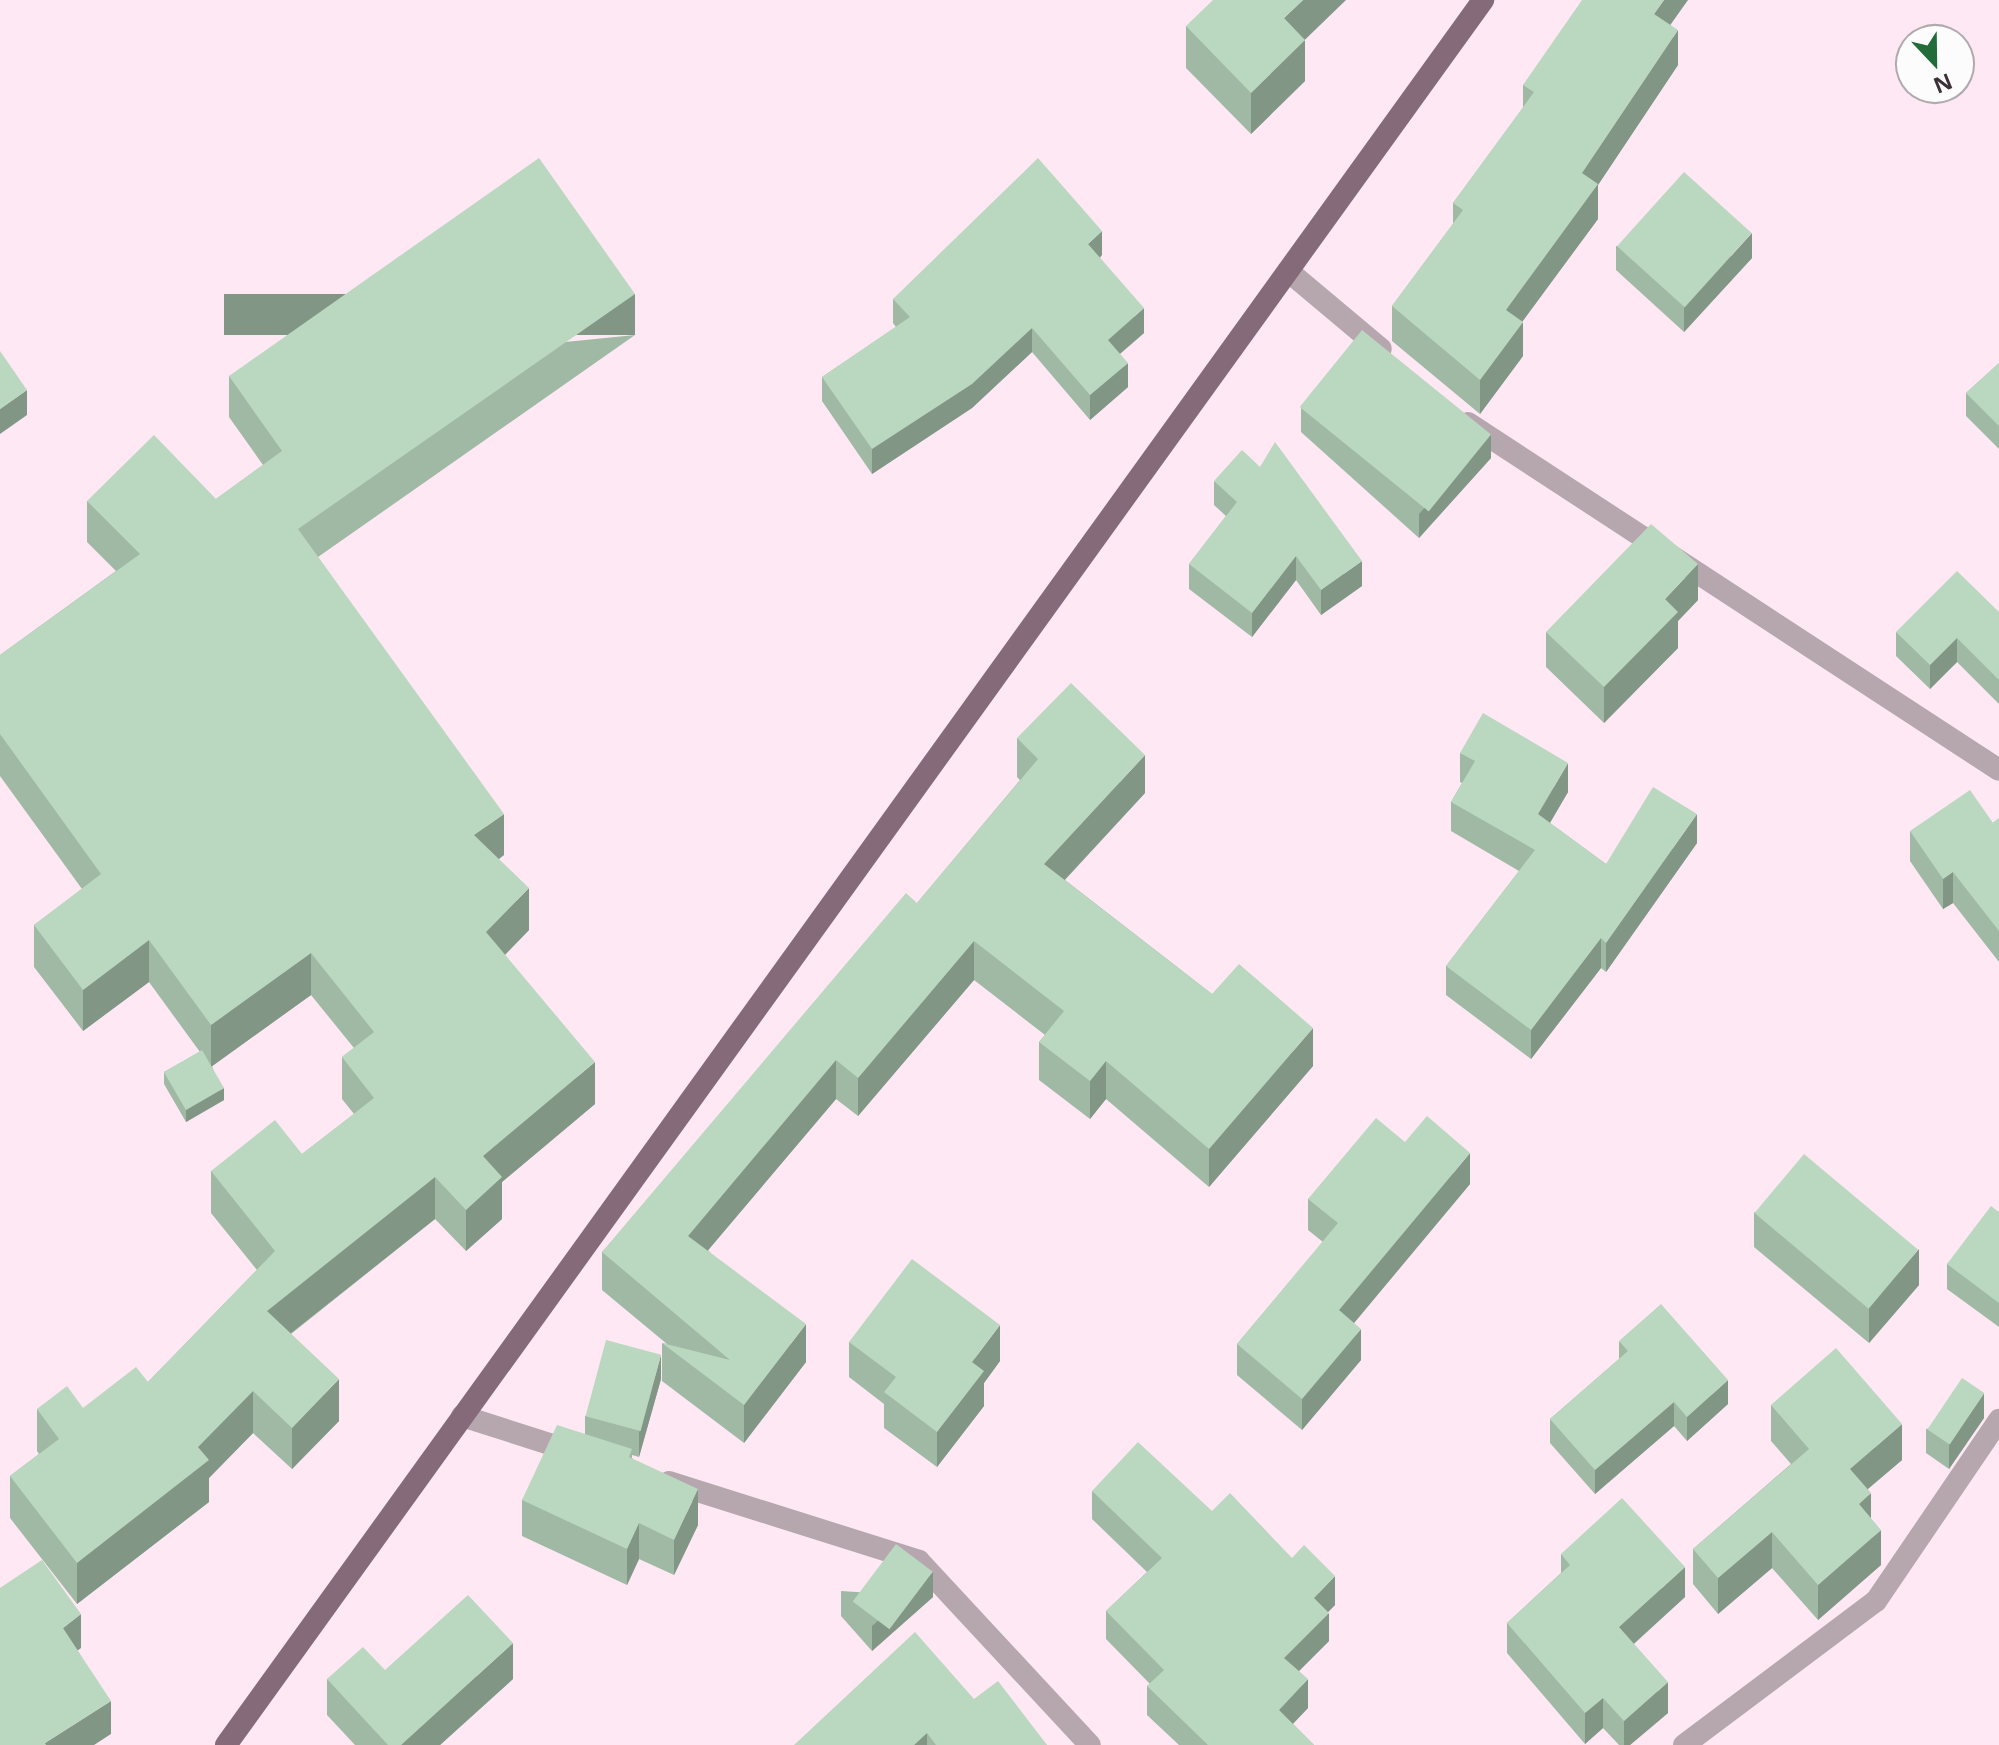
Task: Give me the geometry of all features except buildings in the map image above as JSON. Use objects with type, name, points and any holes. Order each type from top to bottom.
[{"type":"main road","points":[[226,1745],[1483,0]]},
{"type":"street","points":[[1288,271],[1403,368]]},
{"type":"street","points":[[1450,407],[1999,770]]},
{"type":"street","points":[[462,1416],[599,1459]]},
{"type":"street","points":[[1684,1745],[1876,1601],[1999,1420]]},
{"type":"street","points":[[645,1474],[919,1561],[1090,1745]]}]
